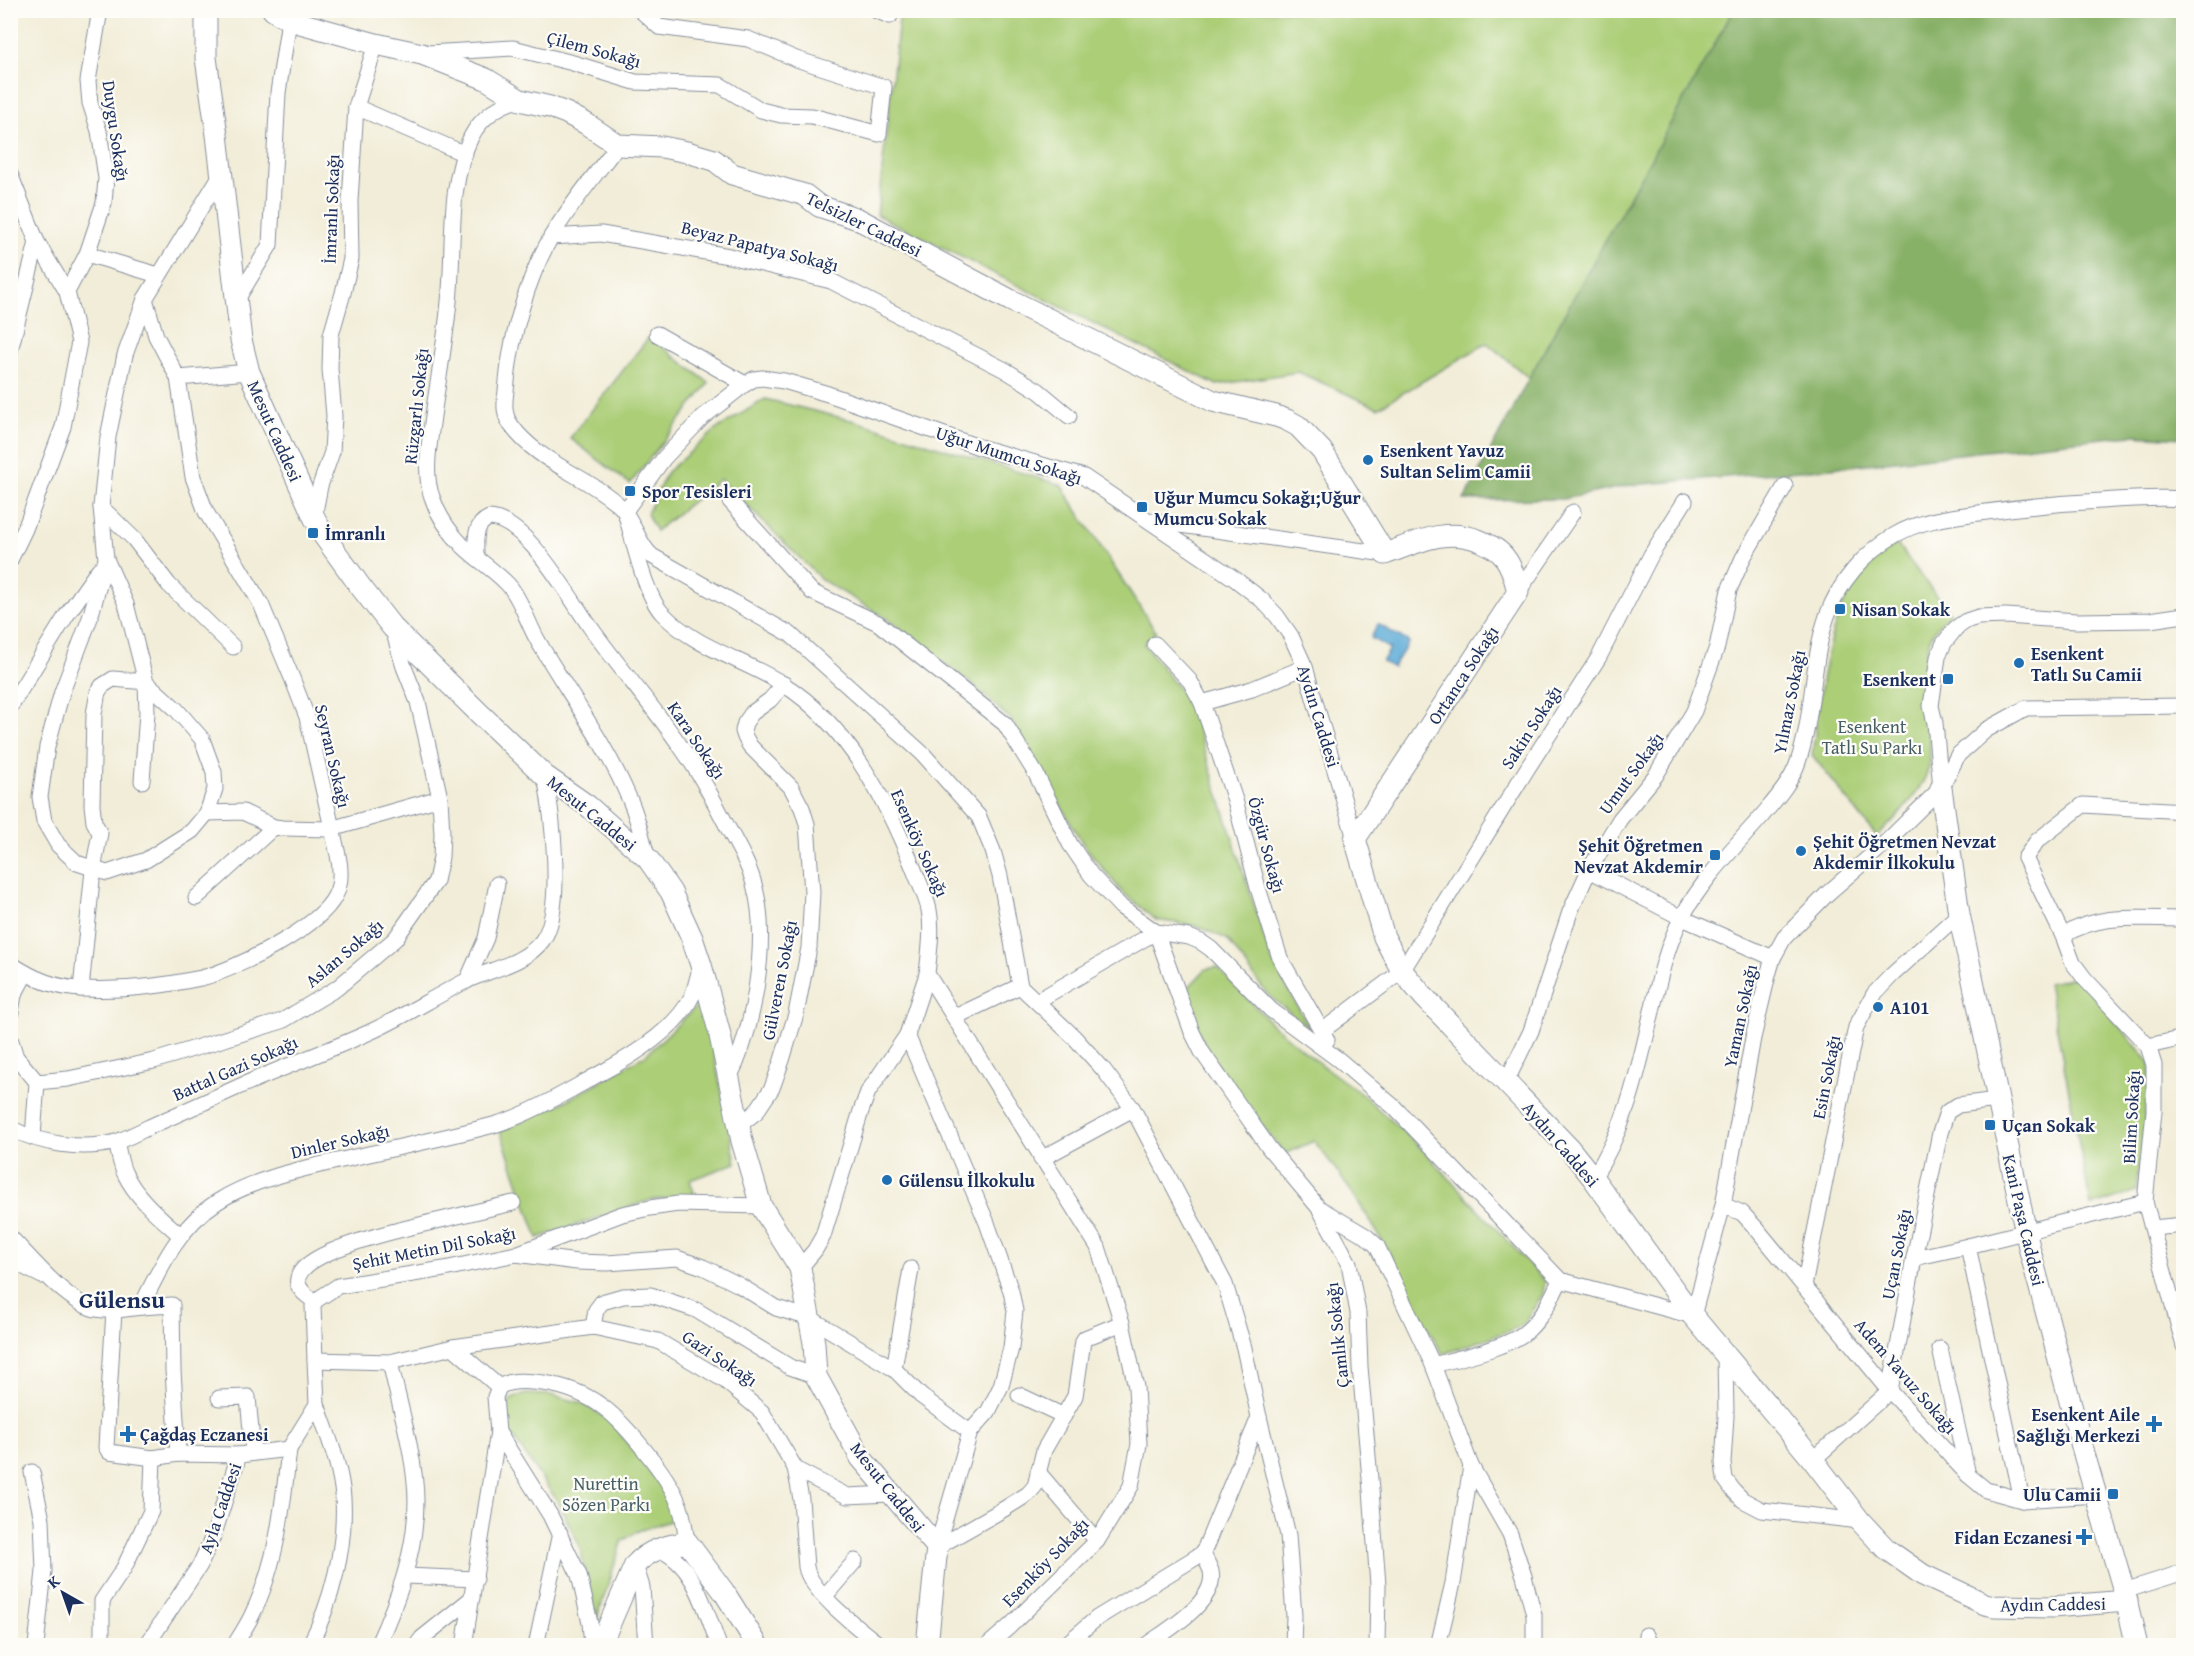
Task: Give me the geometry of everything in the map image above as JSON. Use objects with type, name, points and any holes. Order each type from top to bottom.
[{"type":"street","name":"Duygu Sokağı","points":[[67,292],[87,254],[104,203],[104,166],[88,81],[100,10]]},
{"type":"street","name":"Mesut Caddesi","points":[[206,10],[206,58],[241,340],[249,372],[324,536],[392,627],[545,776],[588,806],[648,859],[658,870],[675,900],[701,965],[729,1078],[738,1126],[761,1206],[800,1268],[810,1318],[816,1376],[861,1458],[937,1547],[927,1646]]},
{"type":"street","name":"Çilem Sokağı","points":[[422,54],[513,48],[635,82],[720,85],[761,110],[781,115],[812,116],[879,134],[884,87],[796,59],[748,39],[659,27],[640,10]]},
{"type":"street","points":[[875,10],[890,16]]},
{"type":"street","points":[[236,301],[270,245],[281,15],[376,44],[422,54],[486,79],[520,100],[558,109],[585,123],[618,145],[551,237],[541,257],[525,300],[509,357],[504,410],[509,423],[537,452],[600,489],[625,511],[652,556],[790,634],[923,754],[978,817],[993,851],[1000,876],[1020,986],[1074,1037],[1103,1069],[1133,1109],[1225,1284],[1245,1348],[1259,1417],[1288,1535],[1294,1616],[1293,1646]]},
{"type":"street","name":"İmranlı Sokağı","points":[[314,517],[320,486],[332,452],[334,417],[330,369],[331,335],[351,259],[350,201],[356,107],[376,44]]},
{"type":"street","name":"Rüzgarlı Sokağı","points":[[520,100],[501,106],[482,122],[471,137],[457,184],[453,213],[450,290],[431,432],[428,482],[435,505],[448,528],[462,546],[504,581],[515,594],[537,640],[600,741],[631,802],[648,859]]},
{"type":"street","points":[[356,107],[465,154]]},
{"type":"street","name":"Telsizler Caddesi","points":[[618,145],[662,147],[687,152],[714,160],[732,174],[805,195],[819,206],[858,219],[1010,300],[1213,400],[1287,420],[1298,426],[1322,451],[1384,554]]},
{"type":"street","points":[[142,781],[147,713],[146,682],[126,604],[106,559],[101,507],[108,437],[125,355],[145,299],[222,173]]},
{"type":"street","points":[[10,174],[37,242],[67,292],[79,342],[63,427],[25,529],[10,560]]},
{"type":"street","name":"Beyaz Papatya Sokağı","points":[[551,237],[601,234],[729,256],[831,281],[1005,370],[1039,392],[1069,416]]},
{"type":"street","points":[[10,351],[37,242]]},
{"type":"street","points":[[87,254],[158,275]]},
{"type":"street","name":"Seyran Sokağı","points":[[10,963],[45,982],[81,989],[160,984],[202,977],[245,961],[286,939],[325,909],[335,897],[340,878],[340,867],[307,717],[261,604],[198,495],[186,442],[178,378],[156,336],[145,299]]},
{"type":"street","points":[[657,334],[745,384]]},
{"type":"street","points":[[178,378],[249,372]]},
{"type":"street","name":"Uğur Mumcu Sokağı","points":[[625,511],[647,479],[703,417],[745,384],[762,378],[784,381],[828,394],[976,446],[1060,468],[1084,477],[1146,520],[1384,554],[1438,536],[1455,534],[1470,537],[1487,543],[1506,558],[1518,592]]},
{"type":"street","name":"Umut Sokağı","points":[[1506,1082],[1531,1031],[1570,912],[1588,870],[1620,819],[1656,775],[1694,711],[1717,647],[1729,590],[1743,558],[1785,486]]},
{"type":"street","name":"Yılmaz Sokağı","points":[[1593,1178],[1609,1154],[1618,1134],[1637,1075],[1660,976],[1669,946],[1682,918],[1710,875],[1784,789],[1794,772],[1811,702],[1817,655],[1828,615],[1841,588],[1857,565],[1877,547],[1897,534],[1931,520],[2040,504],[2184,499]]},
{"type":"street","points":[[730,501],[812,592],[879,623],[1005,724],[1036,774],[1070,844],[1090,875],[1121,907],[1156,932],[1177,934],[1201,942],[1211,949],[1271,1010],[1339,1060],[1394,1107],[1560,1280],[1693,1316]]},
{"type":"street","name":"Sakin Sokağı","points":[[1402,971],[1599,657],[1651,555],[1685,501]]},
{"type":"street","points":[[101,507],[134,539],[169,585],[233,647]]},
{"type":"street","name":"Esenköy Sokağı","points":[[625,511],[651,594],[663,614],[697,641],[784,684],[824,716],[850,750],[884,803],[900,836],[929,911],[927,974],[1098,1247],[1122,1323],[1136,1387],[1139,1444],[1131,1486],[1097,1541],[987,1646]]},
{"type":"street","name":"Ortanca Sokağı","points":[[1355,839],[1573,512]]},
{"type":"street","name":"Kara Sokağı","points":[[476,557],[477,529],[489,518],[509,523],[525,538],[546,561],[590,627],[682,748],[734,839],[755,888],[761,941],[758,975],[748,1023],[739,1059],[729,1078]]},
{"type":"street","name":"Aydın Caddesi","points":[[1146,520],[1209,561],[1262,600],[1291,636],[1305,667],[1384,937],[1402,971],[1424,997],[1558,1136],[1593,1178],[1693,1316],[1813,1460],[1860,1521],[1886,1548],[1923,1575],[1984,1604],[2052,1606],[2125,1596]]},
{"type":"street","points":[[10,706],[66,616],[106,559]]},
{"type":"street","points":[[81,989],[93,870],[100,833],[94,822],[92,804],[94,714],[98,692],[102,686],[113,679],[146,682],[176,709],[202,739],[214,772],[215,789],[207,813],[192,831],[146,860],[112,873],[93,870],[77,863],[49,832],[42,812],[40,786],[47,747],[62,692],[90,618],[106,559]]},
{"type":"street","points":[[1941,788],[1935,723],[1931,706],[1938,657],[1944,643],[1956,628],[1978,617],[2006,616],[2076,621],[2150,620],[2184,615]]},
{"type":"street","name":"Aslan Sokağı","points":[[37,1082],[68,1079],[154,1061],[282,1021],[338,988],[395,939],[434,884],[441,857],[440,798],[418,702],[392,627]]},
{"type":"street","name":"Özgür Sokağı","points":[[1155,644],[1190,681],[1202,703],[1235,800],[1258,888],[1280,958],[1339,1060]]},
{"type":"street","points":[[1202,703],[1252,689],[1305,667]]},
{"type":"street","name":"Gülveren Sokağı","points":[[738,1126],[756,1112],[775,1079],[796,1014],[809,948],[812,892],[807,824],[791,787],[750,746],[744,730],[745,723],[752,713],[770,700],[784,684]]},
{"type":"street","name":"Yaman Sokağı","points":[[1693,1316],[1723,1205],[1753,1038],[1773,958],[1784,938],[1828,893],[1881,847],[1941,788],[1958,755],[1986,730],[2026,708],[2184,706]]},
{"type":"street","name":"Battal Gazi Sokağı","points":[[10,1128],[33,1137],[65,1144],[116,1142],[262,1076],[370,1032],[467,981],[517,960],[532,950],[546,933],[550,921],[554,870],[551,810],[545,776]]},
{"type":"street","name":"Kani Paşa Caddesi","points":[[1941,788],[1959,914],[2026,1231],[2137,1646]]},
{"type":"street","points":[[207,813],[243,812],[274,827],[331,829],[440,798]]},
{"type":"street","name":"Bilim Sokağı","points":[[2145,1202],[2154,1111],[2154,1065],[2148,1046],[2085,980],[2073,963],[2063,936],[2025,858],[2037,841],[2083,805],[2184,811]]},
{"type":"street","points":[[196,898],[274,827]]},
{"type":"street","points":[[1588,870],[1682,918],[1773,958]]},
{"type":"street","points":[[467,981],[486,938],[497,884]]},
{"type":"street","name":"Esin Sokağı","points":[[1804,1286],[1856,1027],[1875,994],[1892,975],[1959,914]]},
{"type":"street","points":[[2063,936],[2074,928],[2102,920],[2184,919]]},
{"type":"street","points":[[1037,1001],[1156,932]]},
{"type":"street","name":"Çamlık Sokağı","points":[[1156,932],[1192,1032],[1202,1052],[1269,1149],[1320,1208],[1349,1263],[1358,1313],[1360,1367],[1378,1585],[1377,1646]]},
{"type":"street","name":"Dinler Sokağı","points":[[141,1307],[180,1235],[218,1202],[252,1186],[298,1170],[499,1123],[577,1086],[643,1048],[662,1032],[677,1017],[692,996],[701,965]]},
{"type":"street","points":[[1322,1031],[1402,971]]},
{"type":"street","points":[[10,1017],[14,995],[26,973]]},
{"type":"street","points":[[800,1268],[823,1236],[848,1149],[868,1092],[907,1035],[927,974]]},
{"type":"street","points":[[955,1017],[1020,986]]},
{"type":"street","points":[[907,1035],[987,1223],[1011,1291],[1015,1311],[1011,1348],[1001,1386],[987,1412],[970,1432],[937,1547]]},
{"type":"street","points":[[10,1038],[16,1057],[37,1082],[33,1137]]},
{"type":"street","points":[[2148,1046],[2184,1038]]},
{"type":"street","name":"Uçan Sokağı","points":[[1890,1391],[1914,1258],[1940,1132],[1947,1112],[1959,1105],[1997,1100]]},
{"type":"street","points":[[1041,1158],[1133,1109]]},
{"type":"street","points":[[116,1142],[124,1173],[139,1196],[155,1214],[180,1235]]},
{"type":"street","points":[[1914,1258],[2145,1202],[2184,1346]]},
{"type":"street","points":[[309,1646],[327,1603],[338,1558],[343,1497],[339,1473],[317,1404],[312,1312],[315,1301],[301,1292],[298,1276],[319,1258],[358,1240],[513,1203]]},
{"type":"street","name":"Şehit Metin Dil Sokağı","points":[[315,1301],[338,1287],[516,1254],[622,1215],[650,1208],[678,1204],[761,1206]]},
{"type":"street","name":"Adem Yavuz Sokağı","points":[[1723,1205],[1742,1213],[1890,1391],[1968,1475],[1986,1490],[2022,1500],[2096,1495]]},
{"type":"street","points":[[1320,1208],[1366,1236],[1377,1246],[1433,1365],[1471,1466],[1510,1534],[1534,1615],[1534,1646]]},
{"type":"street","points":[[2153,1228],[2184,1225]]},
{"type":"street","points":[[10,1237],[57,1285]]},
{"type":"street","points":[[1968,1246],[2022,1500]]},
{"type":"street","points":[[516,1254],[577,1262],[607,1263],[677,1258],[712,1272],[781,1310],[810,1318],[894,1369],[921,1396],[970,1432]]},
{"type":"street","points":[[10,1260],[57,1285],[88,1307],[114,1310],[172,1305],[178,1454]]},
{"type":"street","points":[[894,1369],[910,1269]]},
{"type":"street","points":[[1433,1365],[1508,1342],[1526,1331],[1541,1316],[1560,1280]]},
{"type":"street","points":[[593,1327],[596,1310],[602,1302],[623,1296],[651,1295],[698,1311],[790,1367],[816,1376]]},
{"type":"street","points":[[114,1310],[106,1446],[109,1452],[153,1458],[178,1454],[246,1454],[248,1397],[219,1398]]},
{"type":"street","points":[[937,1547],[1028,1494],[1035,1486],[1044,1450],[1075,1396],[1083,1341],[1085,1338],[1122,1323]]},
{"type":"street","name":"Gazi Sokağı","points":[[453,1347],[593,1327],[658,1341],[724,1380],[762,1412],[795,1469],[801,1499],[807,1572],[841,1614],[881,1646]]},
{"type":"street","points":[[315,1360],[390,1362],[453,1347],[499,1387]]},
{"type":"street","points":[[1940,1349],[1968,1475]]},
{"type":"street","points":[[1725,1354],[1726,1416],[1723,1463],[1725,1479],[1732,1490],[1743,1500],[1762,1510],[1860,1521]]},
{"type":"street","points":[[377,1646],[406,1576],[416,1501],[414,1473],[390,1362]]},
{"type":"street","points":[[464,1646],[498,1432],[495,1397],[499,1387],[509,1382],[520,1382],[555,1385],[576,1391],[605,1407],[632,1435],[672,1489],[679,1504],[687,1542],[724,1592],[758,1646]]},
{"type":"street","points":[[1813,1460],[1890,1391]]},
{"type":"street","points":[[1019,1395],[1064,1416]]},
{"type":"street","points":[[234,1646],[251,1618],[274,1551],[281,1520],[289,1449],[317,1404]]},
{"type":"street","points":[[1064,1646],[1097,1618],[1203,1553],[1259,1417]]},
{"type":"street","points":[[498,1432],[560,1533],[579,1575],[590,1623],[592,1646]]},
{"type":"street","name":"Ayla Caddesi","points":[[146,1646],[200,1565],[246,1454],[289,1449]]},
{"type":"street","points":[[102,1646],[102,1601],[124,1568],[151,1511],[153,1458]]},
{"type":"street","points":[[1438,1646],[1454,1573],[1471,1466]]},
{"type":"street","points":[[795,1469],[847,1496],[890,1494]]},
{"type":"street","points":[[32,1472],[42,1520],[44,1571],[36,1646]]},
{"type":"street","points":[[1038,1472],[1097,1541]]},
{"type":"street","points":[[536,1646],[560,1533]]},
{"type":"street","points":[[600,1646],[635,1565],[657,1549],[687,1542]]},
{"type":"street","points":[[657,1549],[677,1560],[690,1577],[719,1646]]},
{"type":"street","points":[[1145,1646],[1197,1608],[1210,1581],[1211,1572],[1203,1553]]},
{"type":"street","points":[[825,1596],[855,1562]]},
{"type":"street","points":[[635,1565],[642,1587],[646,1646]]},
{"type":"street","points":[[2125,1596],[2184,1572]]},
{"type":"street","points":[[406,1576],[476,1579]]},
{"type":"street","points":[[416,1646],[422,1638],[472,1598]]},
{"type":"green space","points":[[900,11],[1733,11],[1529,378],[1487,343],[1378,408],[1298,372],[1217,385],[877,215]]},
{"type":"green space","points":[[1733,11],[2183,11],[2183,438],[2132,435],[1822,469],[1632,485],[1564,499],[1464,500],[1529,378]]},
{"type":"green space","points":[[649,337],[709,383],[630,484],[570,438]]},
{"type":"green space","points":[[765,399],[855,421],[1061,485],[1156,632],[1144,644],[1189,702],[1272,961],[1311,1030],[1267,994],[1227,939],[1196,926],[1156,920],[1122,892],[1083,844],[1011,720],[973,685],[886,618],[822,580],[720,479],[656,531],[647,514],[667,472],[718,428]]},
{"type":"green space","name":"Esenkent Tatlı Su Parkı","points":[[1897,544],[1950,614],[1938,625],[1927,649],[1925,693],[1930,752],[1929,767],[1914,796],[1877,837],[1812,755],[1824,667],[1831,637],[1841,610],[1854,584],[1873,562]]},
{"type":"green space","points":[[1217,967],[1273,1025],[1364,1096],[1420,1147],[1545,1281],[1543,1294],[1522,1326],[1443,1354],[1379,1235],[1348,1187],[1314,1141],[1284,1154],[1226,1078],[1213,1057],[1191,1015],[1184,992],[1206,969]]},
{"type":"green space","points":[[2078,977],[2151,1064],[2136,1191],[2091,1206],[2048,983]]},
{"type":"green space","points":[[703,1000],[736,1163],[690,1180],[695,1196],[650,1200],[538,1238],[500,1131],[564,1102],[646,1055]]},
{"type":"green space","name":"Nurettin Sözen Parkı","points":[[526,1394],[551,1395],[582,1403],[609,1420],[661,1486],[676,1519],[638,1531],[622,1541],[597,1619],[579,1545],[558,1502],[508,1430],[505,1422],[504,1411],[508,1402]]},
{"type":"water","points":[[1378,624],[1409,642],[1393,667],[1382,662],[1390,649],[1371,638]]},
{"type":"place","name":"Esenkent Yavuz Sultan Selim Camii","points":[[1368,460]]},
{"type":"place","name":"Spor Tesisleri","points":[[630,491]]},
{"type":"place","name":"Uğur Mumcu Sokağı;Uğur Mumcu Sokak","points":[[1142,507]]},
{"type":"place","name":"İmranlı","points":[[313,533]]},
{"type":"place","name":"Nisan Sokak","points":[[1840,609]]},
{"type":"place","name":"Esenkent Tatlı Su Camii","points":[[2019,663]]},
{"type":"place","name":"Esenkent","points":[[1948,679]]},
{"type":"place","name":"Şehit Öğretmen Nevzat Akdemir İlkokulu","points":[[1801,851]]},
{"type":"place","name":"Şehit Öğretmen Nevzat Akdemir","points":[[1715,855]]},
{"type":"place","name":"A101","points":[[1878,1007]]},
{"type":"place","name":"Uçan Sokak","points":[[1990,1125]]},
{"type":"place","name":"Gülensu İlkokulu","points":[[887,1180]]},
{"type":"place","name":"Esenkent Aile Sağlığı Merkezi","points":[[2154,1424]]},
{"type":"place","name":"Çağdaş Eczanesi","points":[[128,1434]]},
{"type":"place","name":"Ulu Camii","points":[[2113,1494]]},
{"type":"place","name":"Fidan Eczanesi","points":[[2084,1537]]},
{"type":"district","name":"Gülensu","points":[[122,1299]]}]
